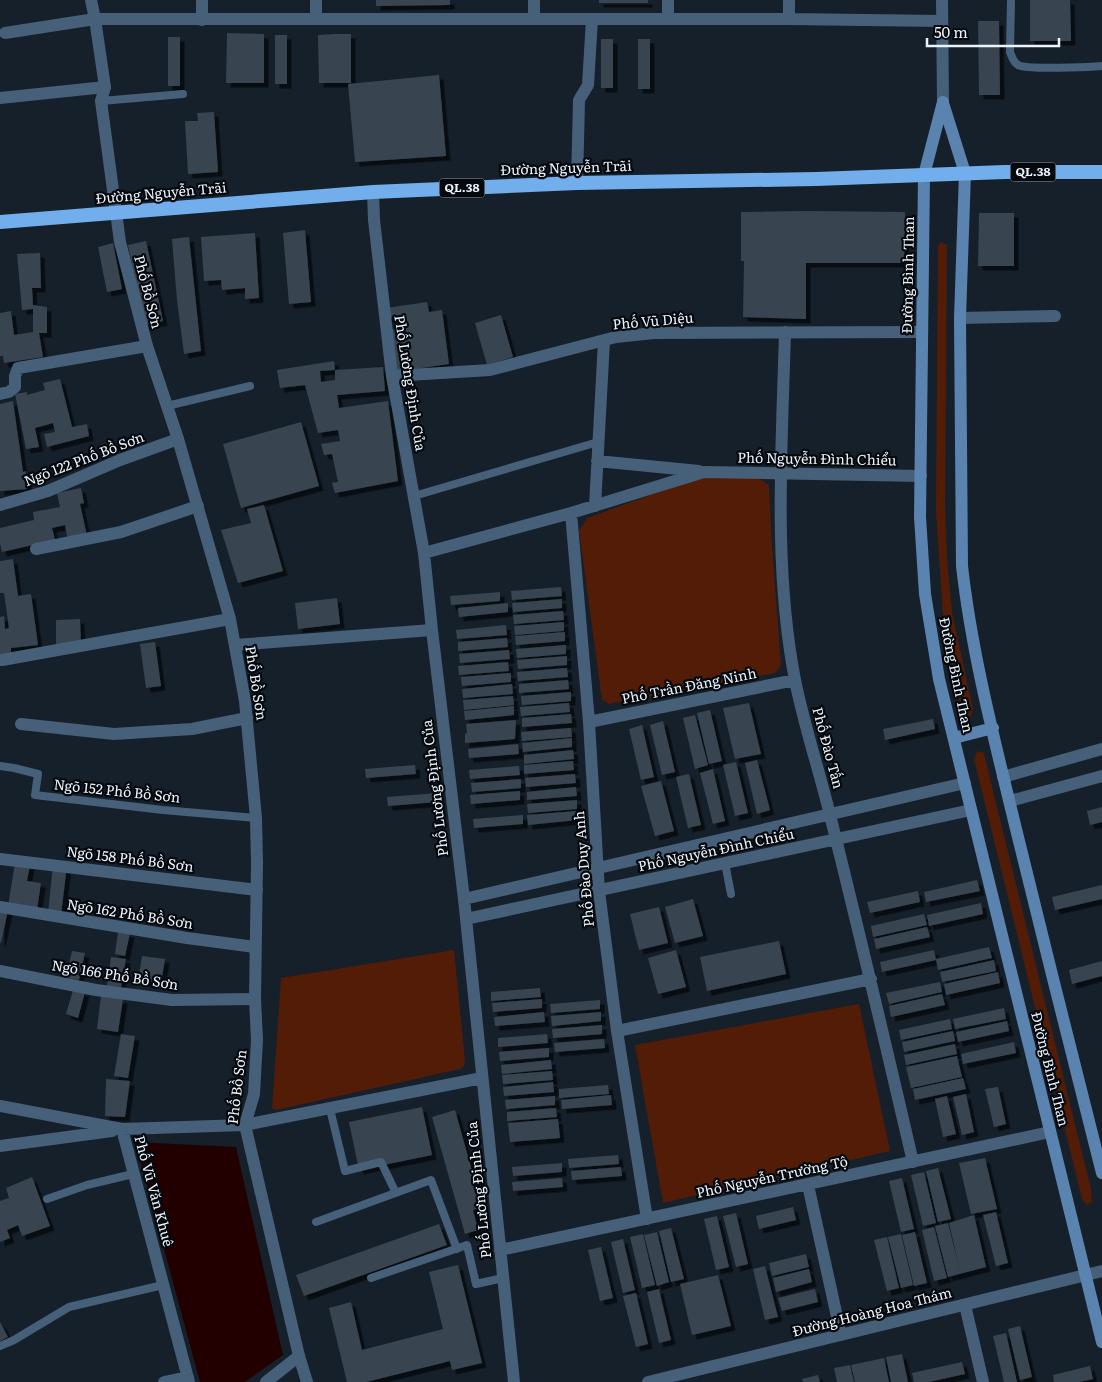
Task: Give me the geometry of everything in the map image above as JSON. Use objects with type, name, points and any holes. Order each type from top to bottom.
[{"type":"highway","name":"Đường Nguyễn Trãi","points":[[0,222],[373,192],[577,183],[816,179],[965,173],[1102,172]]},
{"type":"main road","name":"Đường Bình Than","points":[[943,102],[965,173],[960,318],[962,566],[971,631],[1003,776],[1102,1173]]},
{"type":"main road","name":"Đường Bình Than","points":[[943,102],[924,175],[920,518],[926,602],[939,679],[1102,1342]]},
{"type":"main road","points":[[954,738],[993,728]]},
{"type":"street","name":"Phố Bồ Sơn","points":[[91,0],[96,19],[105,86],[101,101],[120,242],[147,346],[178,439],[230,619],[247,718],[256,818],[255,999],[258,1040],[254,1094],[245,1125],[299,1356],[307,1382]]},
{"type":"street","points":[[202,0],[202,20]]},
{"type":"street","points":[[316,0],[316,19]]},
{"type":"street","points":[[534,0],[534,19]]},
{"type":"street","points":[[668,0],[668,19]]},
{"type":"street","points":[[789,0],[789,19]]},
{"type":"street","name":"Đường Bình Than","points":[[942,0],[943,102]]},
{"type":"street","points":[[5,33],[96,19],[789,19],[942,21]]},
{"type":"street","points":[[577,183],[579,100],[588,85],[592,19]]},
{"type":"street","points":[[0,98],[105,86]]},
{"type":"street","name":"Phố Lương Định Của","points":[[373,192],[374,220],[392,376],[424,553],[464,899],[514,1382]]},
{"type":"street","points":[[960,318],[1055,316]]},
{"type":"street","name":"Phố Đào Tấn","points":[[785,332],[782,564],[795,680],[871,979],[913,1162]]},
{"type":"street","name":"Phố Vũ Diệu","points":[[392,376],[490,370],[616,337],[654,333],[922,332]]},
{"type":"street","points":[[595,506],[604,341]]},
{"type":"street","points":[[0,394],[9,392],[15,387],[15,376],[18,368],[147,346]]},
{"type":"street","name":"Ngõ 122 Phố Bồ Sơn","points":[[0,505],[48,491],[120,460],[178,439]]},
{"type":"street","points":[[597,461],[704,472]]},
{"type":"street","name":"Phố Nguyễn Đình Chiểu","points":[[424,553],[571,513],[704,472],[921,476]]},
{"type":"street","points":[[36,550],[121,532],[198,506]]},
{"type":"street","name":"Phố Đào Duy Anh","points":[[571,513],[589,722],[599,891],[617,1031],[646,1219]]},
{"type":"street","points":[[2,660],[230,619]]},
{"type":"street","points":[[235,645],[432,630]]},
{"type":"street","name":"Phố Trần Đăng Ninh","points":[[589,722],[795,680]]},
{"type":"street","points":[[21,724],[114,734],[192,729],[247,718]]},
{"type":"street","points":[[1003,776],[1102,749]]},
{"type":"street","points":[[1010,801],[1102,776]]},
{"type":"street","name":"Phố Nguyễn Đình Chiểu","points":[[464,899],[965,783]]},
{"type":"street","name":"Phố Nguyễn Đình Chiểu","points":[[466,919],[971,810]]},
{"type":"street","points":[[720,840],[724,864]]},
{"type":"street","name":"Ngõ 158 Phố Bồ Sơn","points":[[0,858],[257,890]]},
{"type":"street","name":"Ngõ 162 Phố Bồ Sơn","points":[[0,907],[187,938],[255,947]]},
{"type":"street","name":"Ngõ 166 Phố Bồ Sơn","points":[[0,971],[96,990],[172,1000],[255,999]]},
{"type":"street","points":[[617,1031],[871,979]]},
{"type":"street","name":"Phố Vũ Văn Khuê","points":[[188,1379],[122,1129],[245,1125],[482,1078]]},
{"type":"street","points":[[0,1106],[122,1129]]},
{"type":"street","points":[[0,1146],[122,1129]]},
{"type":"street","name":"Phố Nguyễn Trường Tộ","points":[[500,1250],[1050,1132]]},
{"type":"street","points":[[808,1185],[842,1335]]},
{"type":"street","name":"Đường Hoàng Hoa Thám","points":[[648,1382],[1102,1270]]},
{"type":"street","points":[[965,1305],[983,1382]]},
{"type":"street","points":[[266,1382],[299,1356]]},
{"type":"street","points":[[164,1382],[188,1379]]},
{"type":"lane","points":[[1011,0],[1010,52],[1012,60],[1016,64],[1023,67],[1102,66]]},
{"type":"lane","points":[[101,101],[183,94]]},
{"type":"lane","points":[[167,406],[250,386]]},
{"type":"lane","points":[[414,496],[598,442]]},
{"type":"lane","name":"Ngõ 152 Phố Bồ Sơn","points":[[0,766],[38,774],[35,794],[163,810],[256,818]]},
{"type":"lane","points":[[724,864],[730,894]]},
{"type":"lane","points":[[330,1109],[345,1171],[382,1162],[396,1193]]},
{"type":"lane","points":[[47,1199],[87,1185],[134,1174]]},
{"type":"lane","points":[[316,1222],[431,1180],[456,1249]]},
{"type":"lane","points":[[371,1278],[467,1245],[476,1284],[503,1278]]},
{"type":"lane","points":[[0,1346],[14,1340],[69,1307],[163,1285]]},
{"type":"shaded area","points":[[941,242],[947,245],[945,505],[947,557],[952,612],[973,709],[971,717],[963,713],[961,709],[943,616],[936,511],[938,247]]},
{"type":"shaded area","points":[[700,477],[758,478],[769,485],[781,666],[775,673],[609,704],[602,700],[579,531],[587,518]]},
{"type":"shaded area","points":[[977,751],[984,753],[1091,1189],[1092,1202],[1087,1205],[1082,1199],[974,759]]},
{"type":"shaded area","points":[[454,950],[465,1060],[464,1066],[460,1069],[276,1110],[272,1108],[281,978]]},
{"type":"shaded area","points":[[859,1004],[890,1151],[663,1203],[635,1045]]},
{"type":"shaded area","points":[[135,1142],[236,1147],[283,1355],[245,1382],[200,1382]]},
{"type":"building","points":[[376,0],[450,0],[450,5],[376,6]]},
{"type":"building","points":[[599,0],[648,0],[648,3],[599,3]]},
{"type":"building","points":[[1030,0],[1070,0],[1071,41],[1030,41]]},
{"type":"building","points":[[978,21],[999,21],[1000,95],[979,95]]},
{"type":"building","points":[[227,33],[264,34],[264,83],[226,83]]},
{"type":"building","points":[[351,34],[351,83],[319,83],[318,35]]},
{"type":"building","points":[[275,35],[287,35],[287,84],[275,84]]},
{"type":"building","points":[[168,37],[180,37],[180,86],[168,86]]},
{"type":"building","points":[[601,39],[613,39],[613,88],[601,88]]},
{"type":"building","points":[[638,39],[650,39],[650,89],[638,89]]},
{"type":"building","points":[[439,75],[446,156],[355,162],[348,84]]},
{"type":"building","points":[[214,112],[218,172],[188,174],[185,121],[198,121],[197,113]]},
{"type":"building","points":[[741,212],[905,212],[904,263],[806,263],[806,319],[743,317],[744,261],[741,261]]},
{"type":"building","points":[[979,213],[1014,213],[1014,266],[978,266]]},
{"type":"building","points":[[305,230],[311,302],[289,304],[283,233]]},
{"type":"building","points":[[255,233],[259,298],[245,299],[245,288],[222,290],[221,280],[204,281],[201,237]]},
{"type":"building","points":[[189,237],[201,351],[184,354],[172,239]]},
{"type":"building","points":[[146,241],[163,321],[145,325],[128,245]]},
{"type":"building","points":[[113,243],[122,289],[107,292],[98,247]]},
{"type":"building","points":[[40,253],[41,288],[32,288],[33,305],[47,307],[47,333],[39,333],[43,357],[4,363],[3,356],[0,356],[0,313],[11,311],[14,335],[33,332],[33,309],[22,310],[17,254]]},
{"type":"building","points":[[427,302],[429,312],[442,310],[449,364],[394,372],[389,330],[395,329],[393,317],[387,318],[386,308]]},
{"type":"building","points":[[501,315],[513,357],[487,365],[475,323]]},
{"type":"building","points":[[334,361],[335,370],[383,367],[385,391],[337,395],[339,408],[388,401],[398,481],[335,493],[332,483],[338,482],[332,454],[324,455],[321,444],[340,441],[338,430],[318,433],[305,385],[280,388],[277,370]],"holes":[[[335,370],[335,380],[321,382],[320,371]]]},
{"type":"building","points":[[60,379],[72,427],[87,424],[89,436],[47,447],[44,434],[55,432],[53,423],[35,428],[39,447],[26,449],[15,394],[27,392],[27,395],[45,390],[43,383]]},
{"type":"building","points":[[13,401],[23,472],[26,471],[27,489],[0,491],[0,404]]},
{"type":"building","points":[[301,422],[319,486],[241,508],[223,444]]},
{"type":"building","points":[[81,488],[84,503],[80,504],[87,536],[68,541],[65,525],[52,528],[55,540],[2,552],[0,528],[34,520],[33,512],[60,507],[57,493]]},
{"type":"building","points":[[264,505],[283,571],[238,583],[221,530],[251,523],[247,509]]},
{"type":"building","points":[[13,559],[18,596],[31,594],[38,645],[11,648],[11,654],[0,655],[0,617],[4,616],[5,629],[9,628],[4,593],[0,593],[0,561]]},
{"type":"building","points":[[561,587],[562,596],[512,600],[511,591]]},
{"type":"building","points":[[500,592],[500,601],[451,605],[450,596]]},
{"type":"building","points":[[337,598],[340,624],[298,629],[295,603]]},
{"type":"building","points":[[562,599],[562,608],[513,612],[512,603]]},
{"type":"building","points":[[508,603],[508,612],[459,617],[458,608]]},
{"type":"building","points":[[563,611],[564,620],[514,624],[513,615]]},
{"type":"building","points":[[80,619],[81,645],[56,646],[56,620]]},
{"type":"building","points":[[564,622],[564,631],[515,635],[514,626]]},
{"type":"building","points":[[506,625],[507,635],[457,639],[456,630]]},
{"type":"building","points":[[565,632],[565,641],[516,645],[515,636]]},
{"type":"building","points":[[507,638],[508,647],[458,651],[458,642]]},
{"type":"building","points":[[155,642],[161,686],[146,688],[140,644]]},
{"type":"building","points":[[566,645],[566,654],[517,658],[516,649]]},
{"type":"building","points":[[509,650],[510,659],[460,663],[459,654]]},
{"type":"building","points":[[567,656],[567,665],[518,669],[517,660]]},
{"type":"building","points":[[508,662],[509,671],[459,675],[458,666]]},
{"type":"building","points":[[567,668],[568,677],[518,681],[517,672]]},
{"type":"building","points":[[511,673],[511,682],[462,686],[461,677]]},
{"type":"building","points":[[568,680],[569,689],[519,693],[519,684]]},
{"type":"building","points":[[512,684],[513,694],[463,698],[462,689]]},
{"type":"building","points":[[571,692],[571,701],[522,705],[521,696]]},
{"type":"building","points":[[513,696],[514,705],[464,710],[463,700]]},
{"type":"building","points":[[569,703],[570,712],[521,716],[520,707]]},
{"type":"building","points":[[749,703],[761,754],[735,759],[723,708]]},
{"type":"building","points":[[514,706],[514,715],[465,720],[464,711]]},
{"type":"building","points":[[710,710],[722,761],[709,764],[697,713]]},
{"type":"building","points":[[571,714],[572,723],[522,727],[522,718]]},
{"type":"building","points":[[695,715],[708,765],[695,769],[683,718]]},
{"type":"building","points":[[933,719],[935,729],[885,740],[883,729]]},
{"type":"building","points":[[516,720],[515,739],[465,743],[466,724]]},
{"type":"building","points":[[663,721],[675,772],[662,775],[650,725]]},
{"type":"building","points":[[642,725],[654,777],[641,780],[629,729]]},
{"type":"building","points":[[571,728],[572,737],[522,741],[521,732]]},
{"type":"building","points":[[572,738],[572,747],[523,752],[522,743]]},
{"type":"building","points":[[518,744],[519,754],[469,758],[468,749]]},
{"type":"building","points":[[573,750],[574,759],[524,764],[524,755]]},
{"type":"building","points":[[757,760],[770,810],[757,814],[745,763]]},
{"type":"building","points":[[573,761],[574,770],[524,774],[524,765]]},
{"type":"building","points":[[736,762],[748,813],[735,816],[723,765]]},
{"type":"building","points":[[415,765],[416,774],[366,778],[365,769]]},
{"type":"building","points":[[519,766],[520,775],[470,779],[469,770]]},
{"type":"building","points":[[713,769],[725,821],[713,824],[700,773]]},
{"type":"building","points":[[575,774],[576,783],[526,787],[525,778]]},
{"type":"building","points":[[689,774],[701,825],[688,828],[676,777]]},
{"type":"building","points":[[521,779],[521,788],[472,792],[471,783]]},
{"type":"building","points":[[661,781],[674,831],[655,836],[641,786]]},
{"type":"building","points":[[576,787],[577,796],[527,800],[527,792]]},
{"type":"building","points":[[520,791],[520,800],[471,804],[470,795]]},
{"type":"building","points":[[437,793],[437,802],[388,806],[387,797]]},
{"type":"building","points":[[577,800],[577,809],[528,813],[527,804]]},
{"type":"building","points":[[1102,807],[1102,822],[1090,825],[1087,811]]},
{"type":"building","points":[[577,811],[578,820],[528,825],[527,815]]},
{"type":"building","points":[[523,815],[523,824],[474,828],[473,819]]},
{"type":"building","points":[[15,863],[30,865],[27,881],[41,883],[37,910],[8,906]]},
{"type":"building","points":[[53,864],[67,865],[61,915],[48,914]]},
{"type":"building","points":[[977,880],[980,891],[926,902],[924,892]]},
{"type":"building","points":[[1102,885],[1102,899],[1055,910],[1052,897]]},
{"type":"building","points":[[918,891],[920,902],[870,913],[867,902]]},
{"type":"building","points":[[693,899],[703,936],[675,943],[665,907]]},
{"type":"building","points":[[981,903],[983,914],[929,926],[927,915]]},
{"type":"building","points":[[659,907],[668,943],[639,950],[630,914]]},
{"type":"building","points":[[0,909],[8,910],[1,943],[0,942]]},
{"type":"building","points":[[924,914],[927,925],[873,937],[871,926]]},
{"type":"building","points":[[927,927],[930,937],[876,949],[874,939]]},
{"type":"building","points":[[118,932],[130,933],[125,956],[115,954]]},
{"type":"building","points":[[779,941],[786,974],[707,991],[700,957]]},
{"type":"building","points":[[989,947],[992,958],[938,970],[936,959]]},
{"type":"building","points":[[676,950],[686,987],[658,994],[648,958]]},
{"type":"building","points":[[934,950],[936,960],[882,972],[880,962]]},
{"type":"building","points":[[72,951],[85,953],[79,980],[66,978]]},
{"type":"building","points":[[142,956],[165,959],[161,984],[138,981]]},
{"type":"building","points":[[111,957],[126,959],[121,987],[107,986]]},
{"type":"building","points":[[994,960],[996,971],[942,982],[940,972]]},
{"type":"building","points":[[1102,961],[1102,976],[1072,984],[1069,970]]},
{"type":"building","points":[[998,972],[1000,983],[946,995],[944,984]]},
{"type":"building","points":[[940,982],[942,992],[889,1004],[886,993]]},
{"type":"building","points":[[540,988],[541,997],[491,1001],[491,992]]},
{"type":"building","points":[[73,990],[85,992],[78,1018],[66,1014]]},
{"type":"building","points":[[942,994],[945,1005],[891,1017],[889,1006]]},
{"type":"building","points":[[101,996],[123,999],[118,1032],[97,1029]]},
{"type":"building","points":[[542,999],[542,1008],[493,1012],[492,1003]]},
{"type":"building","points":[[600,1000],[600,1009],[551,1013],[550,1004]]},
{"type":"building","points":[[1004,1008],[1006,1019],[955,1029],[953,1019]]},
{"type":"building","points":[[544,1012],[545,1022],[495,1026],[494,1017]]},
{"type":"building","points":[[601,1012],[601,1021],[552,1026],[551,1016]]},
{"type":"building","points":[[950,1019],[952,1029],[901,1040],[899,1030]]},
{"type":"building","points":[[1007,1021],[1009,1031],[958,1042],[956,1032]]},
{"type":"building","points":[[602,1025],[602,1034],[553,1038],[552,1029]]},
{"type":"building","points":[[953,1031],[955,1041],[904,1052],[902,1042]]},
{"type":"building","points":[[121,1034],[135,1036],[128,1078],[114,1076]]},
{"type":"building","points":[[547,1034],[548,1043],[498,1047],[498,1038]]},
{"type":"building","points":[[604,1039],[605,1048],[555,1052],[554,1043]]},
{"type":"building","points":[[1014,1042],[1016,1053],[963,1064],[961,1054]]},
{"type":"building","points":[[955,1044],[957,1054],[906,1065],[904,1055]]},
{"type":"building","points":[[549,1048],[549,1057],[500,1061],[499,1052]]},
{"type":"building","points":[[957,1056],[962,1077],[911,1088],[906,1067]]},
{"type":"building","points":[[551,1060],[552,1069],[502,1074],[501,1065]]},
{"type":"building","points":[[552,1071],[553,1080],[503,1084],[502,1075]]},
{"type":"building","points":[[963,1078],[966,1089],[915,1100],[913,1089]]},
{"type":"building","points":[[106,1079],[130,1081],[125,1117],[105,1116]]},
{"type":"building","points":[[553,1082],[554,1092],[504,1096],[503,1087]]},
{"type":"building","points":[[608,1085],[609,1094],[559,1098],[559,1089]]},
{"type":"building","points":[[998,1087],[1006,1124],[994,1127],[985,1089]]},
{"type":"building","points":[[966,1094],[974,1132],[962,1135],[953,1097]]},
{"type":"building","points":[[611,1095],[612,1105],[562,1109],[561,1100]]},
{"type":"building","points":[[555,1096],[555,1105],[506,1109],[505,1100]]},
{"type":"building","points":[[947,1096],[956,1134],[943,1137],[935,1099]]},
{"type":"building","points":[[422,1107],[432,1155],[359,1170],[349,1122]]},
{"type":"building","points":[[556,1108],[557,1117],[507,1121],[507,1112]]},
{"type":"building","points":[[455,1110],[482,1207],[473,1210],[478,1230],[465,1234],[432,1117]]},
{"type":"building","points":[[558,1119],[560,1138],[510,1142],[508,1123]]},
{"type":"building","points":[[618,1155],[619,1164],[569,1168],[568,1159]]},
{"type":"building","points":[[985,1158],[997,1209],[971,1214],[959,1163]]},
{"type":"building","points":[[562,1163],[562,1172],[513,1176],[512,1167]]},
{"type":"building","points":[[621,1167],[622,1176],[572,1180],[571,1171]]},
{"type":"building","points":[[938,1168],[951,1219],[938,1222],[926,1171]]},
{"type":"building","points":[[924,1172],[936,1223],[923,1226],[911,1175]]},
{"type":"building","points":[[32,1177],[50,1226],[22,1236],[18,1225],[7,1230],[10,1238],[0,1242],[0,1201],[9,1198],[6,1188]]},
{"type":"building","points":[[562,1178],[563,1187],[513,1191],[512,1182]]},
{"type":"building","points":[[902,1178],[914,1229],[901,1232],[889,1181]]},
{"type":"building","points":[[793,1207],[796,1220],[759,1229],[756,1216]]},
{"type":"building","points":[[996,1212],[1008,1263],[996,1266],[983,1215]]},
{"type":"building","points":[[736,1213],[748,1264],[736,1267],[723,1216]]},
{"type":"building","points":[[974,1215],[986,1267],[948,1277],[935,1226],[948,1223],[960,1271],[949,1223]]},
{"type":"building","points":[[717,1216],[729,1267],[716,1270],[704,1219]]},
{"type":"building","points":[[439,1224],[447,1245],[304,1296],[296,1275]]},
{"type":"building","points":[[934,1227],[947,1278],[934,1281],[922,1230]]},
{"type":"building","points":[[671,1228],[684,1279],[671,1282],[659,1231]]},
{"type":"building","points":[[657,1232],[669,1282],[657,1286],[644,1235]]},
{"type":"building","points":[[915,1232],[927,1283],[914,1286],[902,1235]]},
{"type":"building","points":[[643,1234],[655,1285],[642,1288],[630,1237]]},
{"type":"building","points":[[901,1234],[913,1285],[901,1288],[888,1237]]},
{"type":"building","points":[[887,1237],[899,1288],[887,1291],[874,1240]]},
{"type":"building","points":[[623,1239],[635,1290],[623,1293],[611,1242]]},
{"type":"building","points":[[601,1247],[613,1298],[600,1301],[588,1250]]},
{"type":"building","points":[[806,1254],[809,1267],[772,1276],[769,1263]]},
{"type":"building","points":[[458,1265],[482,1363],[452,1370],[450,1361],[366,1382],[347,1382],[329,1308],[351,1302],[362,1350],[443,1329],[429,1272]]},
{"type":"building","points":[[765,1266],[778,1317],[765,1320],[753,1269]]},
{"type":"building","points":[[809,1269],[812,1282],[776,1292],[773,1278]]},
{"type":"building","points":[[718,1275],[731,1326],[692,1335],[680,1284]]},
{"type":"building","points":[[659,1289],[671,1340],[659,1343],[647,1292]]},
{"type":"building","points":[[815,1289],[818,1302],[782,1311],[778,1298]]},
{"type":"building","points":[[636,1293],[648,1344],[636,1347],[623,1296]]},
{"type":"building","points":[[0,1322],[8,1337],[0,1341]]},
{"type":"building","points":[[1020,1326],[1032,1377],[1020,1380],[1008,1329]]},
{"type":"building","points":[[1006,1333],[1017,1382],[1004,1382],[993,1336]]},
{"type":"building","points":[[902,1354],[908,1382],[891,1382],[886,1357]]},
{"type":"building","points":[[884,1358],[889,1382],[855,1382],[851,1365]]},
{"type":"building","points":[[962,1362],[965,1374],[929,1382],[914,1382],[912,1373]]},
{"type":"building","points":[[850,1365],[854,1382],[837,1382],[834,1368]]},
{"type":"building","points":[[1090,1366],[1093,1379],[1079,1382],[1054,1382],[1053,1375]]},
{"type":"building","points":[[818,1375],[820,1382],[803,1382],[802,1379]]}]
